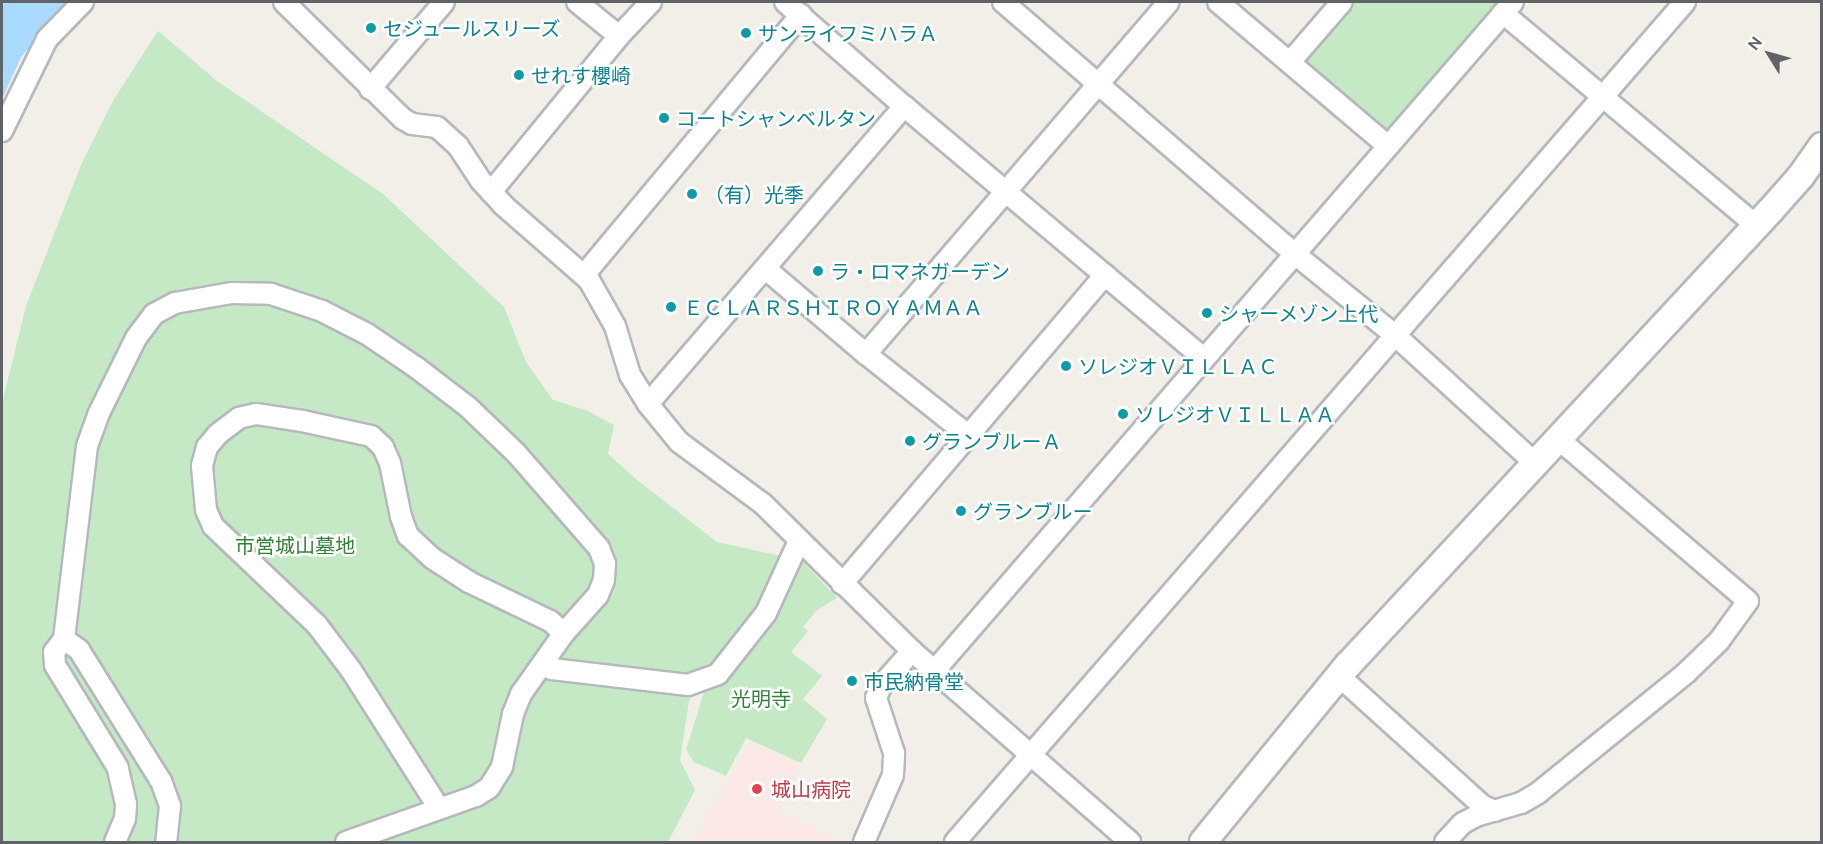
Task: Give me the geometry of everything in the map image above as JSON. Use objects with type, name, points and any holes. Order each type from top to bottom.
[{"type":"street","points":[[2,131],[47,39],[83,2]]},
{"type":"street","points":[[284,2],[403,119],[412,124],[437,127],[458,146],[503,205],[584,275],[615,326],[630,375],[648,404],[679,442],[763,504],[912,651],[1130,843]]},
{"type":"street","points":[[370,89],[444,2]]},
{"type":"street","points":[[577,2],[619,36]]},
{"type":"street","points":[[491,192],[619,36],[651,2]]},
{"type":"street","points":[[785,2],[904,106],[1204,359]]},
{"type":"street","points":[[1003,2],[1295,254],[1396,336],[1535,463]]},
{"type":"street","points":[[866,354],[1169,2]]},
{"type":"street","points":[[1218,2],[1388,146]]},
{"type":"street","points":[[1290,62],[1342,2]]},
{"type":"street","points":[[955,843],[1685,2]]},
{"type":"street","points":[[935,670],[1508,7],[1604,96],[1756,225]]},
{"type":"street","points":[[584,275],[801,15]]},
{"type":"street","points":[[648,404],[904,106]]},
{"type":"street","points":[[1203,843],[1339,676],[1801,176],[1821,146]]},
{"type":"street","points":[[766,269],[866,354],[968,435]]},
{"type":"street","points":[[842,584],[1105,275]]},
{"type":"street","points":[[115,843],[125,819],[126,804],[118,768],[55,665],[54,652],[64,639],[87,446],[98,415],[136,338],[154,314],[175,303],[232,293],[271,294],[322,311],[367,334],[468,407],[516,453],[581,526],[598,548],[605,564],[604,580],[598,595],[564,633],[521,693],[497,779],[476,796],[346,843]]},
{"type":"street","points":[[439,808],[351,670],[317,625],[213,526],[206,510],[202,466],[207,447],[218,434],[238,418],[256,414],[371,436],[383,447],[390,462],[401,517],[408,536],[432,558],[470,582],[550,621],[564,633]]},
{"type":"street","points":[[1445,843],[1463,823],[1521,803],[1538,793],[1686,673],[1719,641],[1748,601],[1558,439]]},
{"type":"street","points":[[542,664],[552,669],[688,685],[718,674],[766,613],[800,541]]},
{"type":"street","points":[[64,639],[79,650],[161,781],[170,806],[166,843]]},
{"type":"street","points":[[864,843],[892,775],[894,753],[876,698],[881,686],[912,651]]},
{"type":"street","points":[[1339,676],[1483,806],[1495,811]]},
{"type":"shaded area","name":"城山病院","points":[[749,742],[801,765],[779,812],[843,842],[694,842]]},
{"type":"green space","points":[[1354,2],[1503,2],[1392,129],[1383,130],[1302,63]]},
{"type":"green space","name":"市営城山墓地","points":[[158,31],[217,81],[383,194],[504,307],[526,362],[553,400],[588,411],[614,425],[608,454],[637,480],[717,542],[781,556],[775,583],[760,612],[689,701],[680,760],[695,790],[668,842],[2,842],[2,403],[26,306],[81,165],[114,99]]},
{"type":"green space","name":"光明寺","points":[[802,561],[837,598],[817,610],[803,627],[808,631],[791,652],[822,676],[803,699],[827,719],[801,763],[746,738],[726,776],[694,762],[686,750],[707,682],[728,672]]},
{"type":"water","points":[[2,2],[70,2],[21,57],[2,99]]},
{"type":"place","name":"セジュールスリーズ","points":[[371,28]]},
{"type":"place","name":"サンライフミハラＡ","points":[[746,33]]},
{"type":"place","name":"せれす櫻崎","points":[[519,75]]},
{"type":"place","name":"コートシャンベルタン","points":[[664,118]]},
{"type":"place","name":"（有）光季","points":[[692,194]]},
{"type":"place","name":"ラ・ロマネガーデン","points":[[818,271]]},
{"type":"place","name":"ＥＣＬＡＲＳＨＩＲＯＹＡＭＡＡ","points":[[671,307]]},
{"type":"place","name":"シャーメゾン上代","points":[[1207,313]]},
{"type":"place","name":"ソレジオＶＩＬＬＡＣ","points":[[1066,366]]},
{"type":"place","name":"ソレジオＶＩＬＬＡＡ","points":[[1123,414]]},
{"type":"place","name":"グランブルーＡ","points":[[910,441]]},
{"type":"place","name":"グランブルー","points":[[961,511]]},
{"type":"place","name":"市民納骨堂","points":[[852,681]]},
{"type":"place","name":"城山病院","points":[[757,789]]}]
